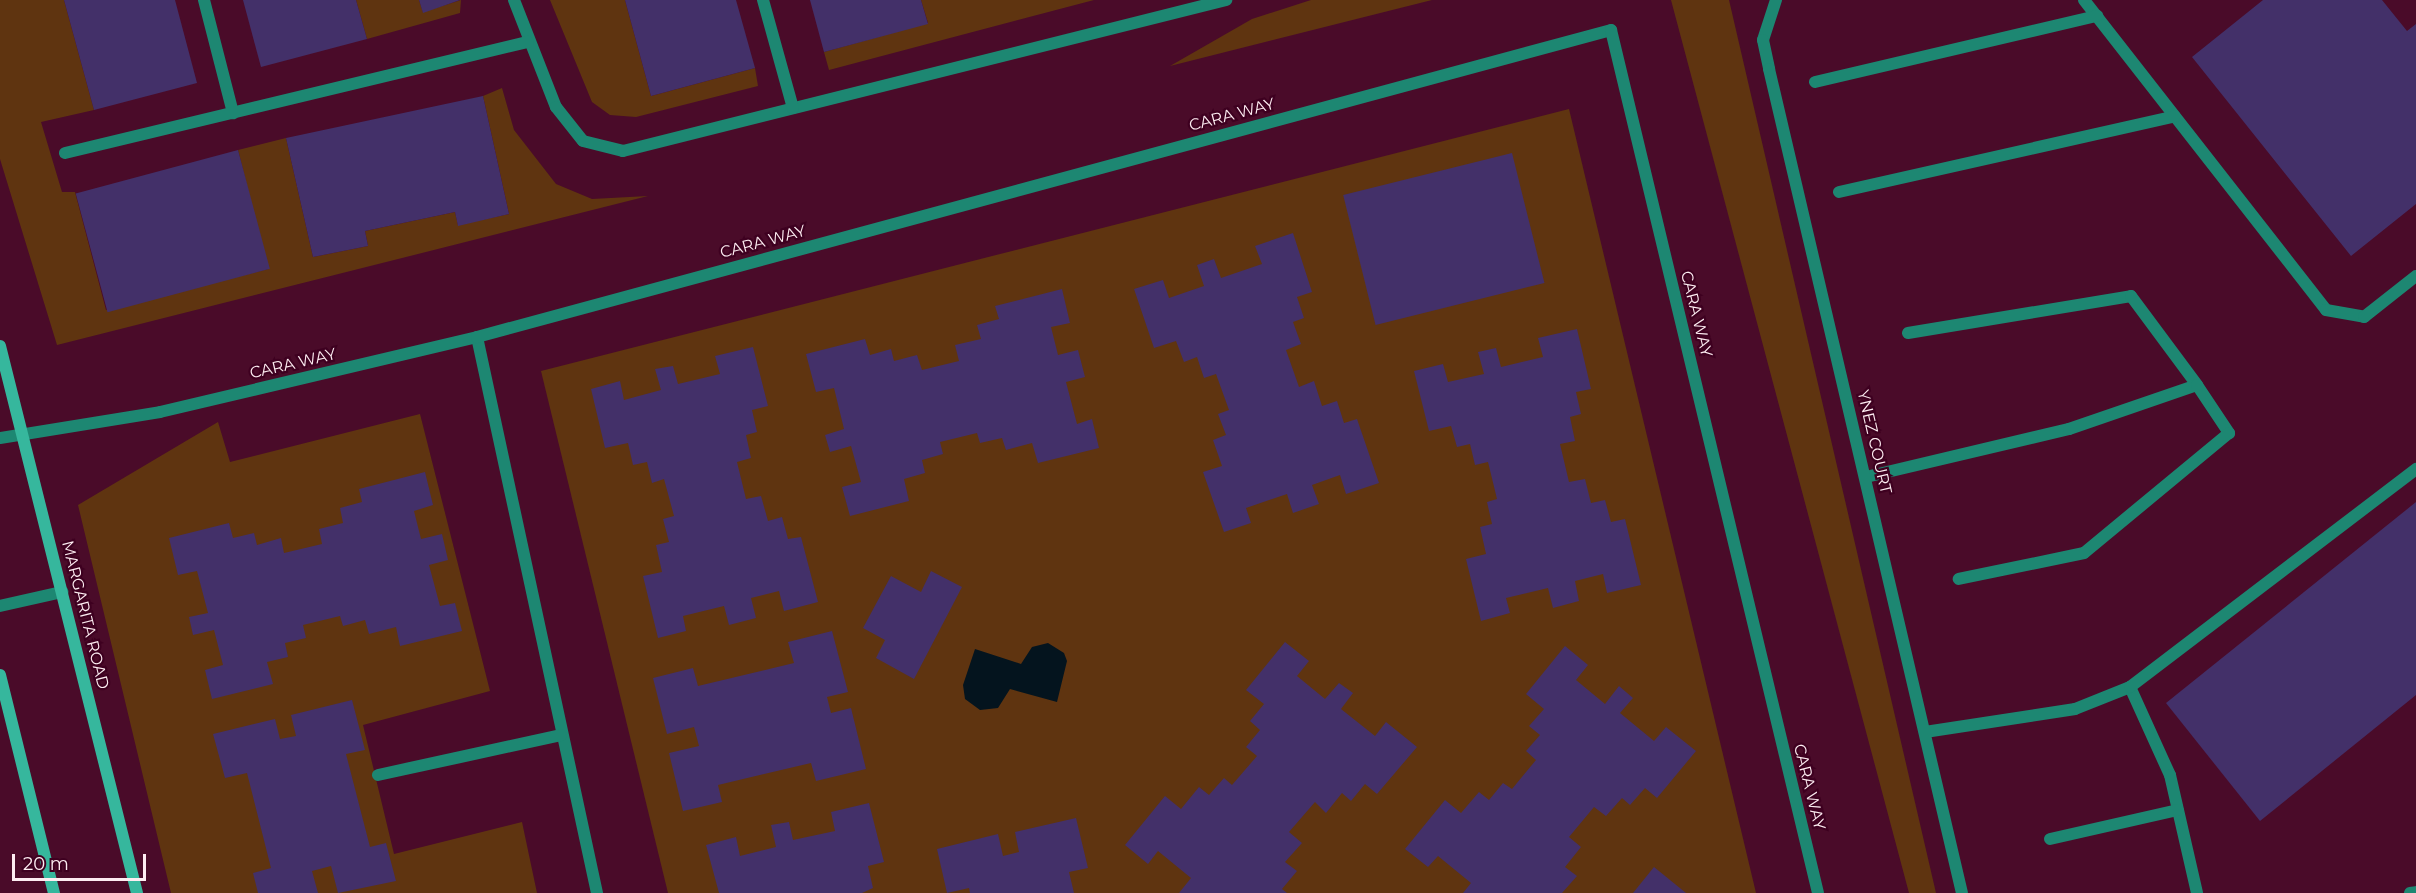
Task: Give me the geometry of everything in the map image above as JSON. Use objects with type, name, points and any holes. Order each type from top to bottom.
[{"type":"main road","name":"MARGARITA ROAD","points":[[0,346],[24,432],[137,893]]},
{"type":"main road","points":[[0,675],[54,893]]},
{"type":"street","points":[[204,0],[233,113]]},
{"type":"street","points":[[514,0],[528,42],[556,107],[583,141],[623,151],[1226,0]]},
{"type":"street","points":[[763,0],[793,108]]},
{"type":"street","name":"YNEZ COURT","points":[[1776,0],[1763,40],[1769,69],[1962,893]]},
{"type":"street","points":[[2084,0],[2326,310],[2364,317],[2416,276]]},
{"type":"street","points":[[1815,82],[2097,16]]},
{"type":"street","name":"CARA WAY","points":[[0,438],[24,432],[160,412],[477,337],[1611,30],[1818,893]]},
{"type":"street","points":[[65,153],[528,42]]},
{"type":"street","points":[[1839,192],[2175,116]]},
{"type":"street","points":[[1908,333],[2131,296],[2197,385],[2229,433],[2084,553],[1959,579]]},
{"type":"street","points":[[477,337],[561,735],[597,893]]},
{"type":"street","points":[[1866,477],[2069,429],[2197,385]]},
{"type":"street","points":[[1925,732],[2075,709],[2130,687],[2416,469]]},
{"type":"street","points":[[0,606],[62,592]]},
{"type":"street","points":[[2130,687],[2170,775],[2197,893]]},
{"type":"street","points":[[378,775],[561,735]]},
{"type":"street","points":[[2050,839],[2178,810]]},
{"type":"street","points":[[2410,893],[2416,892]]},
{"type":"shaded area","points":[[0,0],[64,0],[94,110],[41,122],[62,192],[75,192],[106,310],[268,269],[238,150],[286,138],[313,257],[368,246],[365,231],[455,212],[458,225],[509,214],[483,96],[502,88],[514,130],[556,184],[592,199],[648,196],[57,345],[0,159]]},
{"type":"shaded area","points":[[356,0],[419,0],[423,12],[461,0],[460,13],[367,39]]},
{"type":"shaded area","points":[[550,0],[625,0],[651,96],[755,68],[758,86],[636,117],[610,115],[592,102]]},
{"type":"shaded area","points":[[921,0],[1094,0],[829,70],[824,52],[928,23]]},
{"type":"shaded area","points":[[1311,0],[1432,0],[1170,66],[1252,19]]},
{"type":"shaded area","points":[[1671,0],[1729,0],[1936,893],[1909,893]]},
{"type":"shaded area","points":[[1569,109],[1756,893],[668,893],[541,371]]},
{"type":"shaded area","points":[[420,414],[490,691],[363,725],[394,854],[522,822],[537,893],[171,893],[78,505],[218,422],[230,462]]},
{"type":"water","points":[[1048,643],[1064,653],[1067,661],[1057,702],[1010,689],[998,708],[980,710],[965,699],[963,685],[975,649],[1021,664],[1032,647]]},
{"type":"building","points":[[64,0],[175,0],[197,83],[94,110]]},
{"type":"building","points":[[243,0],[356,0],[367,39],[261,67]]},
{"type":"building","points":[[419,0],[460,0],[423,13]]},
{"type":"building","points":[[625,0],[736,0],[755,68],[651,96]]},
{"type":"building","points":[[810,0],[921,0],[928,24],[824,52]]},
{"type":"building","points":[[2263,0],[2382,0],[2407,31],[2416,24],[2416,204],[2351,256],[2192,57]]},
{"type":"building","points":[[483,96],[509,214],[458,226],[455,212],[365,231],[368,246],[313,257],[286,138]]},
{"type":"building","points":[[238,150],[270,269],[108,312],[76,193]]},
{"type":"building","points":[[1512,153],[1544,283],[1376,325],[1343,195]]},
{"type":"building","points":[[1293,233],[1312,292],[1297,297],[1304,318],[1293,322],[1301,344],[1286,350],[1299,387],[1314,381],[1322,406],[1337,401],[1344,423],[1357,419],[1379,483],[1346,494],[1340,475],[1312,485],[1319,504],[1293,513],[1287,494],[1246,508],[1251,523],[1224,532],[1203,472],[1222,466],[1213,440],[1226,435],[1218,414],[1229,410],[1216,374],[1204,378],[1197,357],[1184,362],[1176,341],[1154,348],[1134,289],[1163,280],[1169,298],[1204,286],[1197,265],[1214,259],[1221,278],[1262,264],[1255,246]]},
{"type":"building","points":[[1062,289],[1070,323],[1051,327],[1058,355],[1078,350],[1085,377],[1066,382],[1077,424],[1092,419],[1099,448],[1038,463],[1032,443],[1006,450],[1002,438],[980,443],[977,433],[940,442],[943,454],[922,460],[925,473],[904,479],[909,501],[850,516],[842,487],[861,482],[851,446],[830,452],[825,435],[844,429],[834,388],[816,392],[806,354],[865,339],[870,355],[891,349],[894,361],[917,355],[922,370],[959,361],[955,345],[981,339],[977,325],[999,319],[995,306]]},
{"type":"building","points":[[1577,329],[1591,389],[1576,392],[1581,414],[1570,417],[1575,441],[1560,444],[1569,482],[1585,479],[1591,503],[1605,500],[1611,522],[1625,519],[1641,585],[1607,593],[1603,574],[1575,581],[1579,601],[1553,608],[1548,588],[1506,598],[1510,613],[1481,621],[1466,559],[1486,554],[1480,527],[1492,524],[1487,502],[1497,499],[1488,462],[1475,465],[1470,444],[1457,447],[1451,426],[1429,431],[1414,371],[1443,364],[1448,382],[1484,374],[1478,352],[1496,348],[1501,367],[1543,357],[1538,338]]},
{"type":"building","points":[[753,347],[768,406],[752,410],[757,432],[746,435],[751,458],[737,462],[746,499],[761,496],[768,521],[782,517],[788,539],[801,537],[818,602],[784,611],[779,591],[751,598],[756,618],[729,625],[724,606],[683,616],[686,631],[658,638],[643,576],[662,572],[656,545],[669,542],[663,519],[674,516],[664,479],[652,483],[647,462],[633,465],[628,443],[605,448],[591,389],[620,381],[624,400],[661,390],[655,369],[673,366],[678,384],[720,374],[715,356]]},
{"type":"building","points":[[425,472],[433,505],[414,511],[421,539],[442,534],[448,560],[429,565],[440,606],[455,603],[462,631],[400,646],[396,627],[369,634],[365,620],[343,626],[340,616],[303,625],[306,638],[285,643],[288,657],[267,662],[273,684],[212,699],[205,670],[223,665],[214,630],[193,635],[189,617],[208,613],[197,571],[178,575],[169,538],[229,523],[233,538],[254,533],[257,545],[281,538],[284,553],[322,544],[319,529],[343,523],[340,508],[362,502],[359,489]]},
{"type":"building","points":[[2416,502],[2416,695],[2260,821],[2166,703]]},
{"type":"building","points":[[931,571],[962,587],[914,679],[876,658],[885,640],[863,628],[891,576],[921,592]]},
{"type":"building","points":[[832,631],[848,692],[827,697],[831,713],[851,708],[866,769],[816,781],[811,763],[718,785],[722,802],[683,811],[669,753],[699,746],[694,727],[667,734],[653,678],[693,668],[698,686],[794,663],[788,642]]},
{"type":"building","points":[[1285,642],[1309,661],[1297,676],[1325,699],[1339,683],[1353,693],[1341,709],[1375,736],[1386,722],[1417,747],[1377,794],[1365,784],[1351,801],[1342,793],[1326,813],[1315,802],[1289,832],[1302,843],[1285,862],[1297,871],[1282,889],[1287,893],[1179,893],[1191,878],[1158,851],[1148,864],[1125,845],[1165,796],[1181,809],[1199,787],[1209,795],[1224,778],[1232,785],[1257,756],[1246,747],[1260,730],[1250,721],[1264,704],[1246,690]]},
{"type":"building","points":[[1565,646],[1588,665],[1576,680],[1605,704],[1619,686],[1633,698],[1620,713],[1654,741],[1666,727],[1696,751],[1657,798],[1645,788],[1630,805],[1622,798],[1606,816],[1594,807],[1569,837],[1581,847],[1565,867],[1577,876],[1562,893],[1463,893],[1471,883],[1438,856],[1428,867],[1405,849],[1445,800],[1461,813],[1479,792],[1489,800],[1503,783],[1512,789],[1536,760],[1526,751],[1540,735],[1529,726],[1544,709],[1526,694]]},
{"type":"building","points":[[352,700],[365,750],[346,754],[370,847],[386,843],[396,881],[338,893],[331,866],[312,871],[318,893],[258,893],[253,873],[271,868],[247,773],[225,778],[213,734],[275,719],[280,739],[296,736],[291,715]]},
{"type":"building","points":[[869,803],[884,862],[868,866],[873,888],[862,893],[719,893],[706,845],[736,837],[740,856],[776,847],[771,825],[789,822],[793,840],[835,831],[831,812]]},
{"type":"building","points":[[1076,818],[1088,868],[1069,872],[1074,893],[970,893],[969,888],[947,893],[937,849],[998,834],[1003,856],[1019,852],[1015,832]]},
{"type":"building","points":[[1654,867],[1686,893],[1633,893]]}]
